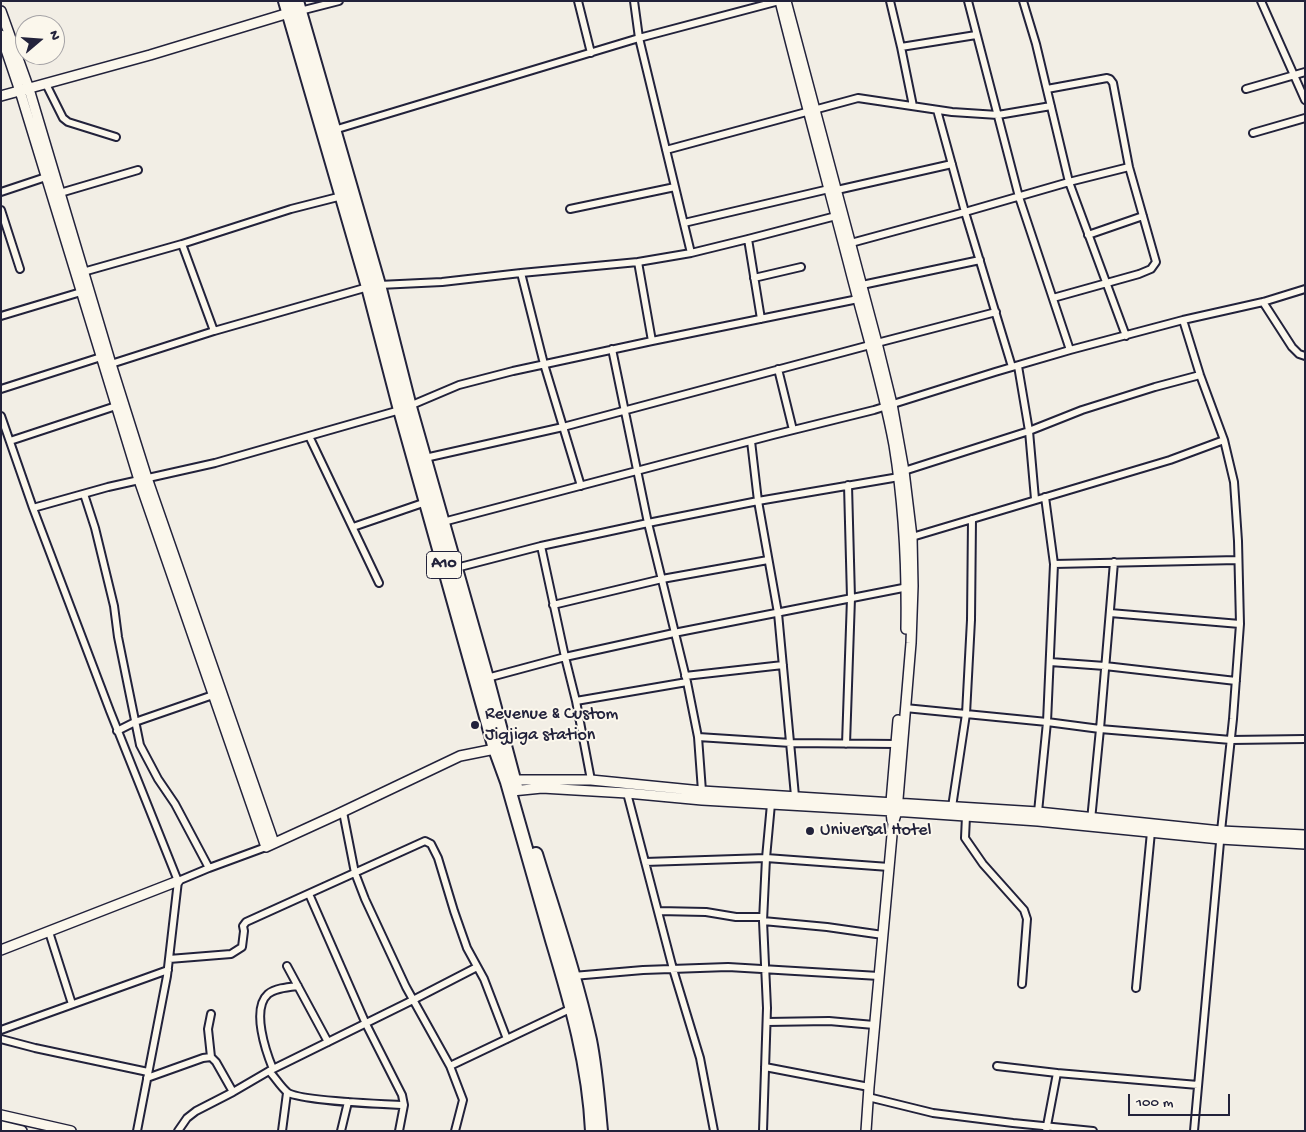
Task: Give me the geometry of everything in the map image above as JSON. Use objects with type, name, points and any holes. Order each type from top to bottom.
[{"type":"highway","name":"A10","points":[[293,7],[334,130],[405,408],[426,502],[500,748],[573,976],[590,1041],[596,1074],[601,1131]]},
{"type":"highway","name":"A10","points":[[293,7],[342,196],[373,286]]},
{"type":"highway","name":"A10","points":[[405,408],[425,458],[487,678],[500,748]]},
{"type":"highway","name":"A10","points":[[512,786],[581,1044],[592,1131]]},
{"type":"main road","points":[[779,1],[862,286],[873,344],[889,406],[912,536],[910,586],[896,744],[893,824],[866,1131]]},
{"type":"main road","points":[[786,1],[811,110]]},
{"type":"main road","points":[[1,96],[150,55],[293,7]]},
{"type":"main road","points":[[1,11],[24,90],[46,177],[116,406],[270,845]]},
{"type":"main road","points":[[1,35],[24,90],[60,193],[143,479],[213,695],[270,845]]},
{"type":"main road","points":[[833,190],[836,216],[858,299],[873,344]]},
{"type":"main road","points":[[894,807],[906,708],[911,643],[910,586],[901,474]]},
{"type":"main road","points":[[270,845],[460,756],[500,748]]},
{"type":"main road","points":[[512,786],[591,780],[702,791],[795,796],[966,816],[1038,821],[1091,822],[1305,844]]},
{"type":"main road","points":[[512,786],[771,804],[952,807],[1038,812],[1151,832],[1221,835],[1305,835]]},
{"type":"main road","points":[[1,950],[178,881]]},
{"type":"main road","points":[[1,1115],[71,1131]]},
{"type":"main road","points":[[1,1126],[22,1131]]},
{"type":"street","points":[[293,7],[338,1]]},
{"type":"street","points":[[578,1],[591,53]]},
{"type":"street","points":[[634,1],[639,38],[691,253]]},
{"type":"street","points":[[334,130],[639,38],[779,1]]},
{"type":"street","points":[[890,1],[913,106]]},
{"type":"street","points":[[968,1],[1019,197],[1070,350]]},
{"type":"street","points":[[1023,1],[1036,44],[1069,182],[1126,336]]},
{"type":"street","points":[[1261,1],[1305,100]]},
{"type":"street","points":[[901,47],[976,35]]},
{"type":"street","points":[[1246,89],[1305,72]]},
{"type":"street","points":[[1047,89],[1107,78],[1113,83],[1129,167],[1156,262],[1151,269],[1139,274],[1053,298]]},
{"type":"street","points":[[46,84],[63,118],[68,122],[116,137]]},
{"type":"street","points":[[666,150],[858,98],[952,112],[998,115],[1051,106]]},
{"type":"street","points":[[937,110],[965,212],[1015,366],[1028,431],[1035,500]]},
{"type":"street","points":[[1253,133],[1305,118]]},
{"type":"street","points":[[684,223],[952,164]]},
{"type":"street","points":[[851,243],[1129,167]]},
{"type":"street","points":[[60,193],[138,170]]},
{"type":"street","points":[[1,192],[46,177]]},
{"type":"street","points":[[570,209],[675,188]]},
{"type":"street","points":[[84,272],[182,244],[291,209],[342,196]]},
{"type":"street","points":[[1,210],[20,269]]},
{"type":"street","points":[[111,364],[214,331],[373,286],[442,282],[638,262],[691,253],[836,216]]},
{"type":"street","points":[[1088,235],[1143,216]]},
{"type":"street","points":[[748,239],[761,319]]},
{"type":"street","points":[[182,244],[214,331]]},
{"type":"street","points":[[862,286],[980,260]]},
{"type":"street","points":[[638,262],[652,341]]},
{"type":"street","points":[[754,278],[801,267]]},
{"type":"street","points":[[520,273],[544,364],[581,486]]},
{"type":"street","points":[[443,522],[889,406],[1070,350],[1183,320],[1263,302],[1305,289]]},
{"type":"street","points":[[1,316],[81,292]]},
{"type":"street","points":[[33,508],[143,479],[215,463],[310,436],[405,408],[459,385],[544,364],[858,299]]},
{"type":"street","points":[[1263,302],[1292,348],[1305,356]]},
{"type":"street","points":[[425,458],[563,427],[996,312]]},
{"type":"street","points":[[1183,320],[1200,375],[1224,440],[1234,482],[1240,624],[1231,740],[1194,1131]]},
{"type":"street","points":[[612,350],[648,523],[686,679],[698,737],[702,791]]},
{"type":"street","points":[[1,389],[101,357]]},
{"type":"street","points":[[778,369],[793,430]]},
{"type":"street","points":[[456,568],[541,546],[648,523],[901,474],[1028,431],[1082,410],[1200,375]]},
{"type":"street","points":[[10,441],[116,406]]},
{"type":"street","points":[[1,416],[33,508],[118,731],[178,881],[168,970],[137,1131]]},
{"type":"street","points":[[310,436],[379,582]]},
{"type":"street","points":[[912,536],[1170,460],[1224,440]]},
{"type":"street","points":[[750,441],[758,501],[778,613],[795,796]]},
{"type":"street","points":[[846,744],[851,598],[848,485]]},
{"type":"street","points":[[84,494],[95,528],[114,606],[118,637],[140,745],[158,779],[175,804],[209,868]]},
{"type":"street","points":[[1038,812],[1047,722],[1054,564],[1045,497]]},
{"type":"street","points":[[353,527],[426,502]]},
{"type":"street","points":[[952,807],[966,714],[971,620],[972,519]]},
{"type":"street","points":[[541,546],[564,656],[576,701],[591,780]]},
{"type":"street","points":[[553,604],[662,579],[768,560]]},
{"type":"street","points":[[1054,564],[1238,560]]},
{"type":"street","points":[[1091,822],[1114,562]]},
{"type":"street","points":[[487,678],[564,656],[910,586]]},
{"type":"street","points":[[1110,613],[1240,624]]},
{"type":"street","points":[[1050,662],[1105,666],[1236,681]]},
{"type":"street","points":[[576,701],[686,679],[783,665]]},
{"type":"street","points":[[118,731],[135,722],[213,695]]},
{"type":"street","points":[[906,708],[1100,729],[1231,740],[1305,739]]},
{"type":"street","points":[[698,737],[791,743],[896,744]]},
{"type":"street","points":[[627,793],[700,1058],[714,1131]]},
{"type":"street","points":[[763,1131],[767,1022],[763,919],[771,804]]},
{"type":"street","points":[[343,812],[355,873],[365,899],[413,1000],[450,1066],[463,1100],[455,1131]]},
{"type":"street","points":[[966,816],[965,838],[983,864],[1024,910],[1027,919],[1022,984]]},
{"type":"street","points":[[1136,988],[1151,832]]},
{"type":"street","points":[[169,958],[231,954],[242,947],[243,926],[246,922],[425,841],[431,844],[438,858],[467,948],[494,1001],[507,1039]]},
{"type":"street","points":[[178,881],[270,845]]},
{"type":"street","points":[[645,862],[766,858],[889,867]]},
{"type":"street","points":[[309,894],[366,1024],[402,1095],[404,1105],[399,1131]]},
{"type":"street","points":[[658,911],[706,912],[883,934]]},
{"type":"street","points":[[48,932],[72,1004]]},
{"type":"street","points":[[287,966],[328,1042]]},
{"type":"street","points":[[178,1131],[187,1118],[196,1111],[271,1070],[477,967]]},
{"type":"street","points":[[573,976],[644,970],[728,967],[879,976]]},
{"type":"street","points":[[1,1030],[168,970]]},
{"type":"street","points":[[298,986],[279,989],[268,994],[262,1002],[260,1024],[266,1052],[271,1070],[287,1093],[296,1096],[348,1102],[404,1105]]},
{"type":"street","points":[[450,1066],[572,1008]]},
{"type":"street","points":[[211,1014],[208,1029],[212,1057],[233,1092]]},
{"type":"street","points":[[767,1022],[830,1021],[874,1025]]},
{"type":"street","points":[[1,1039],[148,1075],[212,1057]]},
{"type":"street","points":[[998,1066],[1198,1085]]},
{"type":"street","points":[[765,1067],[868,1092],[933,1113],[1046,1129],[1093,1131]]},
{"type":"street","points":[[1046,1129],[1057,1073]]},
{"type":"street","points":[[282,1131],[287,1093]]},
{"type":"street","points":[[341,1131],[348,1102]]},
{"type":"place","name":"Revenue & Custom Jigjiga station","points":[[475,725]]},
{"type":"place","name":"Universal Hotel","points":[[810,831]]}]
